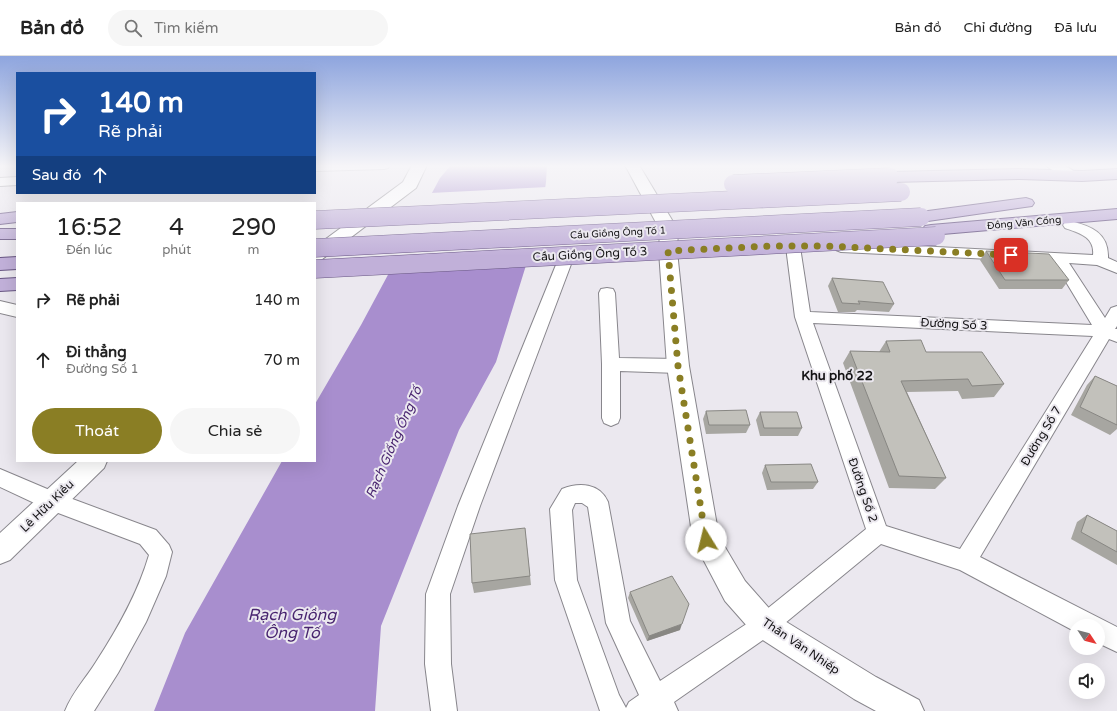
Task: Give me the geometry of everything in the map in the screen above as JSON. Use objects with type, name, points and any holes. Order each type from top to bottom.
[{"type":"main road","points":[[354,203],[510,196]]},
{"type":"main road","points":[[316,220],[827,196]]},
{"type":"main road","name":"Đồng Văn Cống","points":[[929,228],[1025,203]]},
{"type":"main road","name":"Đồng Văn Cống","points":[[929,228],[1117,214]]},
{"type":"main road","points":[[5,230],[16,218]]},
{"type":"main road","name":"Đồng Văn Cống","points":[[929,228],[1117,223]]},
{"type":"main road","name":"Cầu Giồng Ông Tố 1","points":[[316,248],[929,228]]},
{"type":"main road","name":"Cầu Giồng Ông Tố 3","points":[[316,262],[929,228]]},
{"type":"main road","name":"Cầu Giồng Ông Tố 3","points":[[316,269],[929,228]]},
{"type":"main road","points":[[0,264],[16,263]]},
{"type":"main road","points":[[0,278],[16,277]]},
{"type":"main road","points":[[0,285],[16,284]]},
{"type":"street","points":[[316,255],[396,196]]},
{"type":"street","name":"Thân Văn Nhiếp","points":[[649,196],[669,230],[668,251],[678,366],[706,540],[735,591],[765,625],[865,688],[908,711]]},
{"type":"street","points":[[1078,225],[1100,241],[1100,260]]},
{"type":"street","points":[[444,711],[438,664],[438,594],[469,506],[566,255],[770,246],[826,246],[1100,260],[1117,268]]},
{"type":"street","name":"Đường Số 2","points":[[793,246],[803,316],[878,533],[965,561],[1077,619]]},
{"type":"street","points":[[1058,257],[1111,334]]},
{"type":"street","points":[[316,275],[367,272]]},
{"type":"street","points":[[0,291],[16,290]]},
{"type":"street","points":[[607,293],[611,364],[611,418]]},
{"type":"street","points":[[0,307],[16,311]]},
{"type":"street","name":"Đường Số 7","points":[[965,561],[1111,334],[1117,312]]},
{"type":"street","name":"Đường Số 3","points":[[803,316],[1111,334]]},
{"type":"street","points":[[611,364],[678,366]]},
{"type":"street","name":"Lê Hữu Kiều","points":[[0,551],[93,462]]},
{"type":"street","points":[[0,478],[52,501],[148,537],[160,552],[154,578],[140,609],[121,644],[78,711]]},
{"type":"street","points":[[614,711],[609,702],[566,580],[561,509],[569,495],[585,493],[598,502],[618,623],[653,707],[765,625],[878,533]]},
{"type":"street","points":[[1105,634],[1117,640]]},
{"type":"water","name":"Rạch Giồng Ông Tố","points":[[431,196],[544,196],[541,217],[496,362],[459,430],[381,626],[375,711],[154,711],[185,633],[281,462],[316,462],[316,402],[361,325]]},
{"type":"pier","points":[[429,196],[546,196],[543,218],[529,262],[389,269]]},
{"type":"building","points":[[986,251],[1049,254],[1069,280],[1005,280]]},
{"type":"building","points":[[832,278],[883,282],[894,304],[858,301],[860,304],[842,303]]},
{"type":"building","points":[[921,340],[926,352],[982,352],[1004,384],[972,386],[968,379],[901,381],[946,478],[899,476],[850,351],[890,352],[886,341]]},
{"type":"building","points":[[1095,376],[1117,386],[1117,425],[1080,407]]},
{"type":"building","points":[[746,410],[750,425],[709,425],[706,411]]},
{"type":"building","points":[[760,412],[797,412],[802,428],[764,428]]},
{"type":"building","points":[[811,464],[818,482],[771,482],[765,465]]},
{"type":"building","points":[[1087,515],[1117,531],[1117,552],[1081,532]]},
{"type":"building","points":[[525,528],[530,576],[472,583],[470,534]]},
{"type":"building","points":[[672,576],[689,604],[682,624],[649,636],[630,592]]},
{"type":"district","name":"Khu phố 22","points":[[837,375]]},
{"type":"route","points":[[706,540],[678,366],[668,251],[770,246],[826,246],[1011,255]]},
{"type":"water label","name":"Rạch Giống Ống Tố","points":[[393,442]]}]
